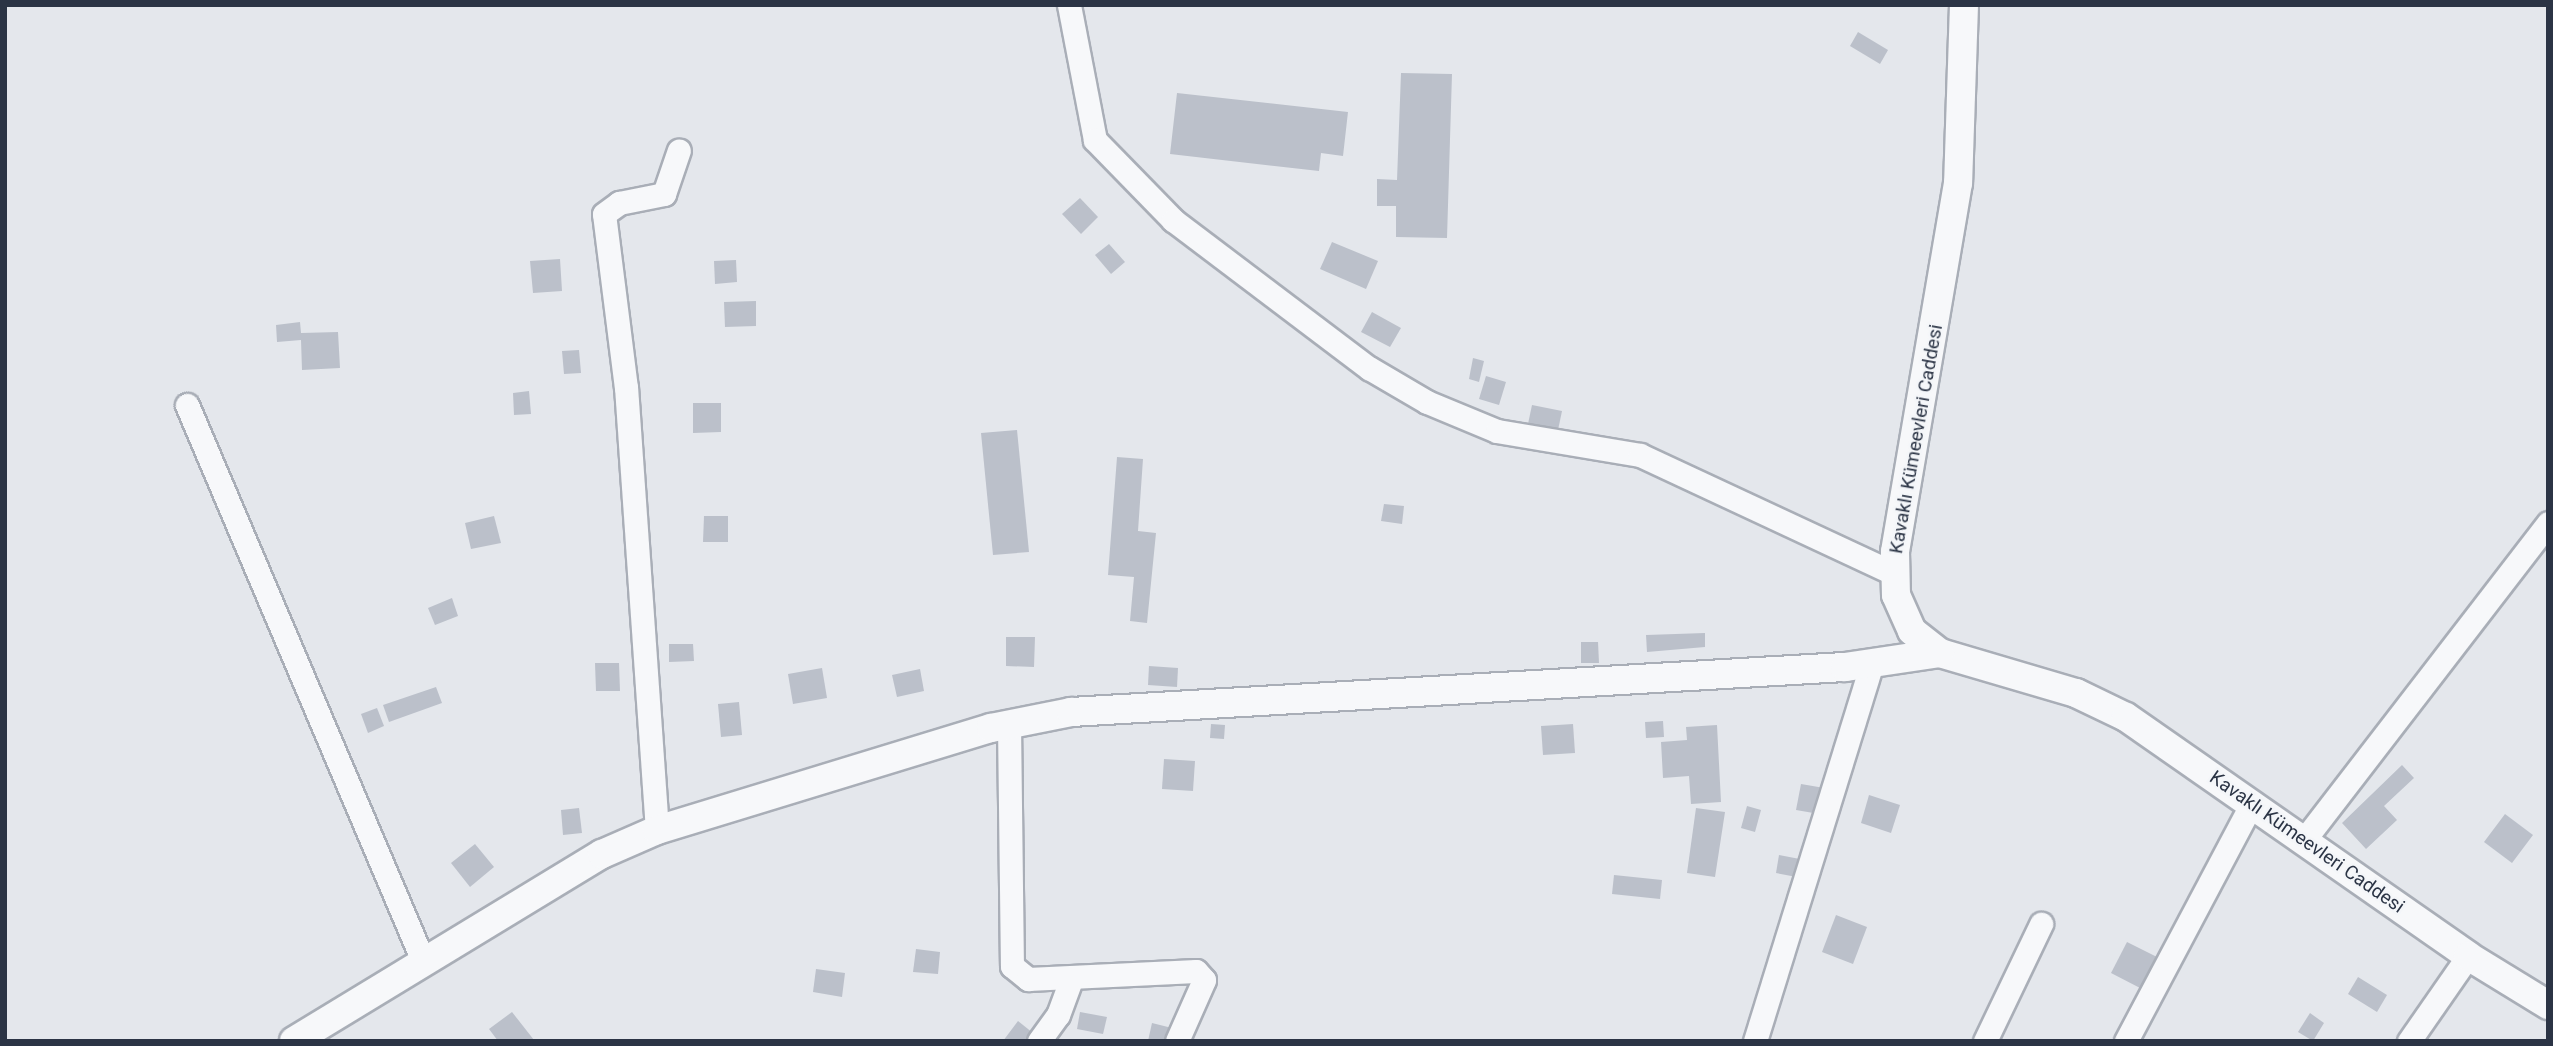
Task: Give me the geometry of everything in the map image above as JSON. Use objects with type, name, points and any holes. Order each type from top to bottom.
[{"type":"street","points":[[1069,5],[1087,118],[1095,140],[1173,220],[1369,368],[1427,402],[1497,431],[1640,455],[1893,573]]},
{"type":"street","name":"Kavaklı Kümeevleri Caddesi","points":[[1964,5],[1958,183],[1893,573],[1898,604],[1912,631],[1940,653],[2097,702],[2252,803],[2468,956],[2548,1005]]},
{"type":"street","points":[[657,830],[626,388],[604,214],[619,203],[664,194],[679,150]]},
{"type":"street","points":[[187,405],[424,963]]},
{"type":"street","points":[[2304,840],[2548,523]]},
{"type":"street","points":[[294,1041],[602,854],[657,830],[1009,724],[1071,712],[1527,688],[1872,662],[1940,653]]},
{"type":"street","points":[[1755,1041],[1872,662]]},
{"type":"street","points":[[1009,724],[1012,966],[1028,979],[1196,971],[1204,981],[1177,1041]]},
{"type":"street","points":[[2126,1041],[2252,803]]},
{"type":"street","points":[[1985,1041],[2041,924]]},
{"type":"street","points":[[2409,1041],[2468,956]]},
{"type":"street","points":[[1039,1041],[1058,1015],[1072,977]]},
{"type":"building","points":[[1858,32],[1888,50],[1880,64],[1850,46]]},
{"type":"building","points":[[1401,73],[1452,74],[1447,238],[1396,237],[1396,206],[1377,206],[1377,179],[1397,180]]},
{"type":"building","points":[[1177,93],[1348,112],[1343,156],[1321,153],[1319,171],[1170,154]]},
{"type":"building","points":[[1080,198],[1098,217],[1081,234],[1062,214]]},
{"type":"building","points":[[1332,242],[1378,261],[1366,289],[1320,269]]},
{"type":"building","points":[[1109,244],[1125,262],[1111,274],[1095,255]]},
{"type":"building","points":[[560,259],[562,291],[533,293],[530,261]]},
{"type":"building","points":[[736,260],[737,282],[715,284],[714,261]]},
{"type":"building","points":[[756,301],[756,326],[725,327],[724,302]]},
{"type":"building","points":[[1372,312],[1401,328],[1390,347],[1361,332]]},
{"type":"building","points":[[300,322],[301,333],[338,332],[340,368],[302,370],[301,340],[277,342],[276,325]]},
{"type":"building","points":[[579,350],[581,373],[564,374],[562,351]]},
{"type":"building","points":[[1473,358],[1484,361],[1479,382],[1469,379]]},
{"type":"building","points":[[1486,376],[1506,382],[1499,405],[1479,399]]},
{"type":"building","points":[[529,391],[531,414],[514,415],[513,393]]},
{"type":"building","points":[[693,403],[721,403],[721,432],[693,433]]},
{"type":"building","points":[[1532,405],[1562,411],[1558,430],[1528,424]]},
{"type":"building","points":[[1017,430],[1029,552],[993,555],[981,433]]},
{"type":"building","points":[[1117,457],[1143,459],[1138,531],[1156,533],[1147,623],[1130,621],[1134,577],[1108,575]]},
{"type":"building","points":[[1384,504],[1404,506],[1402,524],[1381,521]]},
{"type":"building","points":[[494,516],[501,543],[471,549],[465,523]]},
{"type":"building","points":[[704,516],[728,516],[728,542],[703,542]]},
{"type":"building","points":[[452,598],[458,616],[435,625],[428,608]]},
{"type":"building","points":[[1705,633],[1705,647],[1647,652],[1646,635]]},
{"type":"building","points":[[1006,637],[1035,637],[1034,667],[1006,666]]},
{"type":"building","points":[[1581,642],[1598,642],[1599,663],[1581,663]]},
{"type":"building","points":[[669,644],[693,644],[694,661],[669,662]]},
{"type":"building","points":[[595,663],[619,663],[620,691],[596,691]]},
{"type":"building","points":[[1149,666],[1178,668],[1177,687],[1148,685]]},
{"type":"building","points":[[822,668],[827,698],[793,704],[788,674]]},
{"type":"building","points":[[920,669],[924,691],[897,697],[892,675]]},
{"type":"building","points":[[436,687],[442,703],[389,722],[383,705]]},
{"type":"building","points":[[739,702],[742,735],[721,737],[718,704]]},
{"type":"building","points":[[377,708],[384,726],[368,733],[361,714]]},
{"type":"building","points":[[1663,721],[1664,737],[1646,738],[1645,722]]},
{"type":"building","points":[[1211,724],[1225,725],[1224,739],[1210,738]]},
{"type":"building","points":[[1573,724],[1575,753],[1543,755],[1541,726]]},
{"type":"building","points":[[1717,725],[1721,802],[1691,804],[1689,776],[1663,778],[1661,742],[1687,740],[1686,727]]},
{"type":"building","points":[[1164,759],[1195,761],[1193,791],[1162,789]]},
{"type":"building","points":[[2402,765],[2414,778],[2384,806],[2397,820],[2366,849],[2342,823]]},
{"type":"building","points":[[1801,784],[1830,789],[1825,815],[1796,810]]},
{"type":"building","points":[[1869,795],[1900,805],[1891,833],[1861,823]]},
{"type":"building","points":[[1747,806],[1761,810],[1755,832],[1741,828]]},
{"type":"building","points":[[579,808],[582,833],[563,835],[561,810]]},
{"type":"building","points":[[1696,808],[1725,812],[1715,877],[1687,873]]},
{"type":"building","points":[[2505,814],[2533,835],[2512,863],[2484,842]]},
{"type":"building","points":[[475,844],[494,867],[470,887],[451,863]]},
{"type":"building","points":[[1779,855],[1805,860],[1802,878],[1776,873]]},
{"type":"building","points":[[1614,875],[1662,880],[1660,899],[1612,894]]},
{"type":"building","points":[[1836,915],[1867,927],[1853,964],[1822,952]]},
{"type":"building","points":[[2127,942],[2157,957],[2142,989],[2111,973]]},
{"type":"building","points":[[916,949],[940,952],[938,974],[913,972]]},
{"type":"building","points":[[816,969],[845,973],[842,997],[813,992]]},
{"type":"building","points":[[2358,977],[2387,995],[2377,1012],[2348,994]]},
{"type":"building","points":[[512,1012],[534,1040],[498,1041],[489,1029]]},
{"type":"building","points":[[1080,1012],[1107,1017],[1103,1034],[1077,1029]]},
{"type":"building","points":[[2310,1013],[2324,1023],[2313,1041],[2298,1032]]},
{"type":"building","points":[[1018,1021],[1038,1037],[1035,1041],[1003,1041]]},
{"type":"building","points":[[1152,1023],[1172,1028],[1169,1041],[1148,1041]]}]
